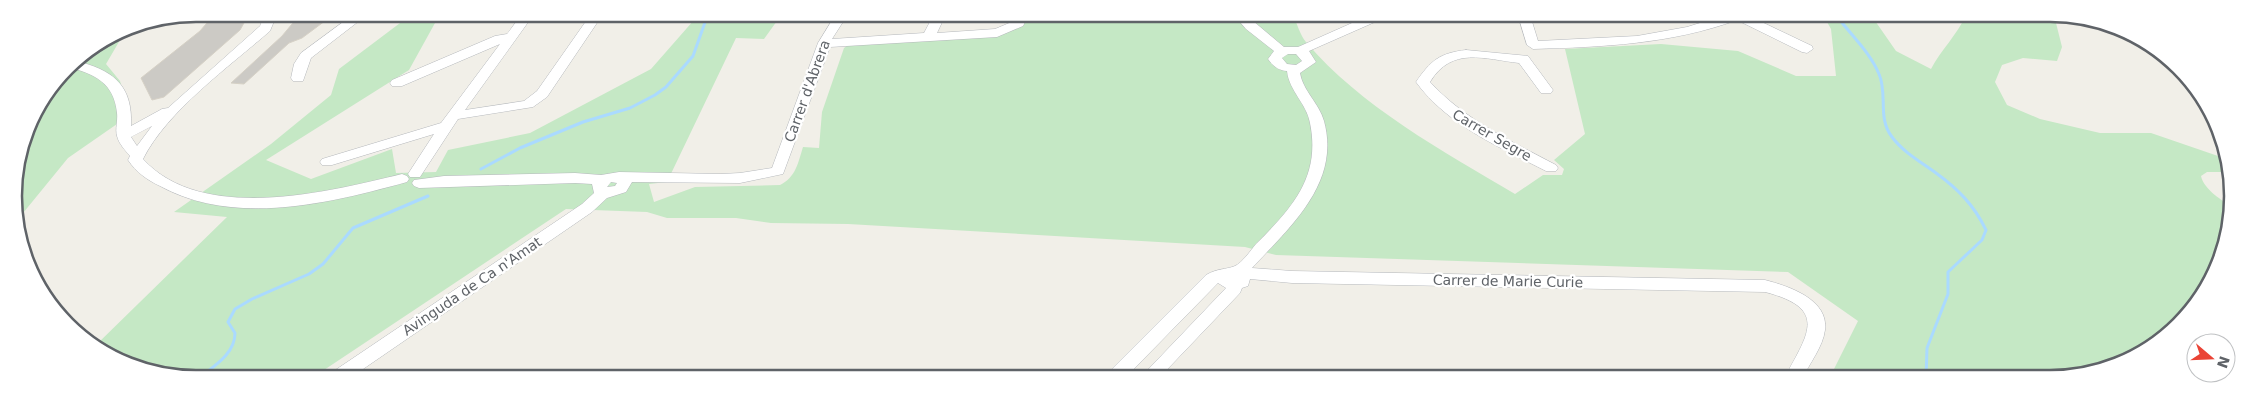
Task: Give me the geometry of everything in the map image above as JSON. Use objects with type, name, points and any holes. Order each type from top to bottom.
[{"type":"street","points":[[137,156],[147,138],[179,106],[266,28],[269,22]]},
{"type":"street","points":[[298,78],[301,64],[306,56],[351,22]]},
{"type":"street","points":[[412,180],[450,121],[522,22]]},
{"type":"street","points":[[327,162],[450,121],[528,104],[542,94],[591,22]]},
{"type":"street","name":"Carrer d'Abrera","points":[[606,184],[663,178],[761,177],[778,171],[824,43],[836,22]]},
{"type":"street","points":[[930,35],[936,22]]},
{"type":"street","points":[[824,43],[997,32],[1019,22]]},
{"type":"street","points":[[1247,23],[1282,51],[1300,51],[1362,23]]},
{"type":"street","points":[[1526,23],[1533,44]]},
{"type":"street","points":[[1533,44],[1639,40],[1695,29],[1714,23]]},
{"type":"street","points":[[1753,23],[1807,49]]},
{"type":"street","points":[[397,83],[500,39],[509,38]]},
{"type":"street","points":[[1533,44],[1522,59],[1546,90]]},
{"type":"street","points":[[1282,51],[1276,56],[1276,62],[1282,67],[1293,69],[1304,68],[1310,62],[1308,56],[1300,51]]},
{"type":"street","name":"Carrer Segre","points":[[1522,59],[1466,52],[1444,58],[1433,64],[1424,82],[1434,95],[1457,115],[1488,135],[1552,168]]},
{"type":"street","points":[[82,66],[92,69],[110,78],[120,94],[124,113],[125,137],[137,156],[136,160],[150,175],[174,189],[213,200],[256,203],[312,197],[412,180],[575,178],[606,184]]},
{"type":"street","points":[[1162,370],[1297,211],[1309,192],[1318,172],[1321,155],[1318,121],[1294,80],[1293,69]]},
{"type":"street","points":[[124,113],[141,116],[179,106]]},
{"type":"street","points":[[125,137],[179,106]]},
{"type":"street","points":[[125,137],[165,120]]},
{"type":"street","name":"Avinguda de Ca n'Amat","points":[[350,370],[587,208],[606,184]]},
{"type":"street","name":"Carrer de Marie Curie","points":[[1239,281],[1265,276],[1751,285],[1772,288],[1790,295],[1807,307],[1815,318],[1816,333],[1798,370]]},
{"type":"street","points":[[1122,370],[1212,279],[1225,279],[1234,285],[1239,281]]},
{"type":"green space","points":[[401,22],[436,22],[409,70],[266,160],[311,179],[392,149],[396,173],[436,172],[448,150],[530,133],[651,69],[692,22],[776,22],[764,39],[736,38],[667,182],[649,184],[654,202],[695,187],[780,185],[790,178],[798,164],[803,147],[819,148],[822,112],[844,48],[848,45],[972,36],[1029,22],[1296,23],[1306,42],[1351,87],[1404,126],[1515,194],[1543,175],[1562,175],[1564,169],[1554,160],[1585,134],[1565,49],[1661,44],[1738,51],[1796,76],[1836,76],[1831,29],[1827,23],[1876,23],[1896,51],[1931,69],[1961,23],[2056,23],[2062,47],[2057,61],[2023,58],[2002,65],[1995,82],[2007,105],[2040,119],[2100,133],[2151,133],[2218,156],[2222,172],[2207,172],[2201,176],[2205,185],[2224,201],[2218,242],[2206,273],[2188,302],[2173,320],[2146,341],[2126,353],[2095,365],[2061,370],[1834,370],[1858,321],[1788,272],[1276,255],[1245,247],[848,224],[771,223],[736,218],[667,218],[647,212],[566,209],[324,370],[174,369],[151,365],[120,353],[100,341],[227,217],[174,212],[271,144],[331,95],[339,69]]},
{"type":"green space","points":[[119,41],[106,64],[120,81],[130,115],[68,158],[23,213],[22,196],[28,151],[46,109],[58,91],[82,66],[91,58]]},
{"type":"building","points":[[208,22],[244,22],[240,30],[164,97],[152,100],[141,78],[200,31]]},
{"type":"building","points":[[294,22],[323,22],[302,38],[289,43],[244,84],[231,83],[282,36]]},
{"type":"waterway","points":[[481,169],[520,148],[583,122],[630,108],[655,95],[666,87],[693,56],[705,22]]},
{"type":"waterway","points":[[1842,23],[1865,51],[1879,74],[1882,82],[1885,122],[1892,137],[1907,152],[1958,191],[1971,205],[1986,230],[1982,240],[1948,272],[1948,294],[1927,348],[1926,370]]},
{"type":"waterway","points":[[209,370],[228,353],[234,340],[235,333],[228,322],[235,309],[252,299],[309,274],[323,264],[353,228],[428,196]]}]
